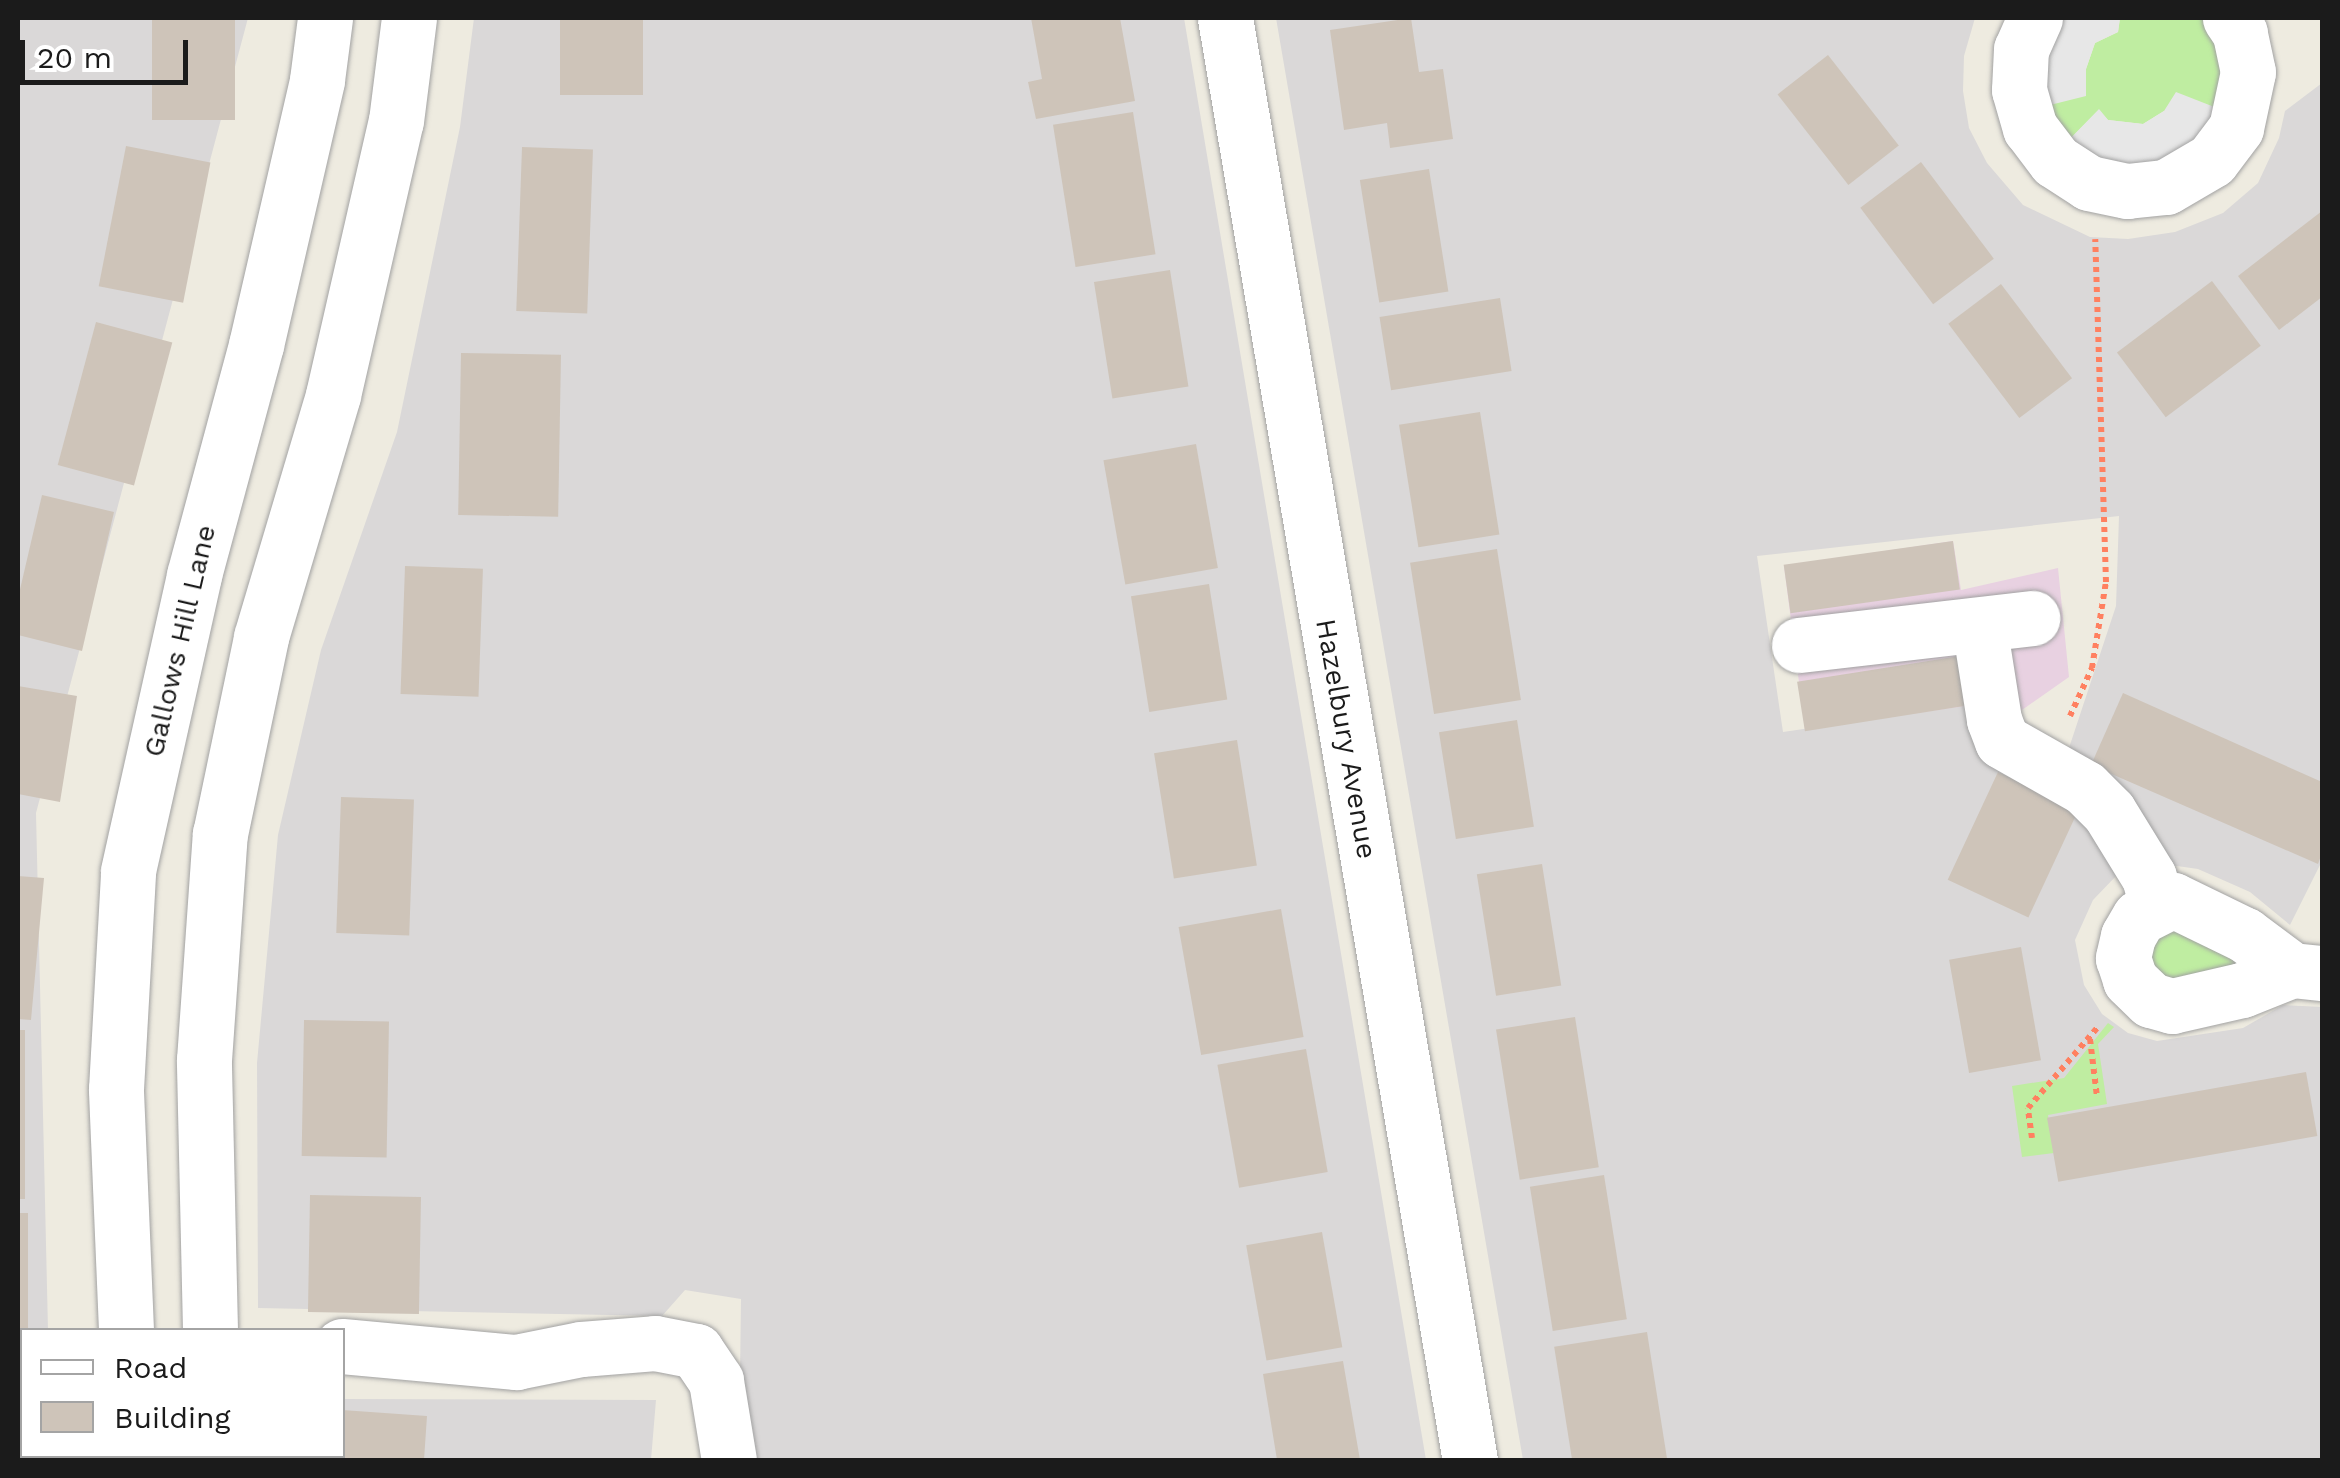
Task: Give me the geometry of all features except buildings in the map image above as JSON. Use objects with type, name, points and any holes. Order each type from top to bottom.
[{"type":"street","name":"Gallows Hill Lane","points":[[126,1328],[116,1089],[128,871],[194,574],[256,345],[317,80],[325,18]]},
{"type":"street","points":[[210,1328],[204,1060],[220,834],[261,637],[338,377],[396,121],[409,18]]},
{"type":"street","name":"Hazelbury Avenue","points":[[1224,18],[1470,1460]]},
{"type":"street","points":[[2035,18],[2021,50],[2018,90],[2030,128],[2066,168],[2089,183],[2127,192],[2166,187],[2212,160],[2236,128],[2248,72],[2240,33],[2230,18]]},
{"type":"street","points":[[1799,645],[2032,618]]},
{"type":"street","points":[[1978,624],[2002,741],[2085,788],[2109,812],[2149,877],[2157,906]]},
{"type":"street","points":[[2174,900],[2308,972],[2172,1006],[2151,1000],[2130,980],[2123,958],[2128,936],[2139,917],[2174,900]]},
{"type":"street","points":[[124,1274],[208,1264]]},
{"type":"street","points":[[345,1346],[516,1362],[581,1348],[655,1344],[696,1351],[716,1381],[729,1460]]},
{"type":"path","points":[[2068,722],[2092,668],[2106,582],[2094,225]]},
{"type":"path","points":[[2032,1138],[2028,1108],[2100,1024]]},
{"type":"path","points":[[2090,1038],[2097,1097]]},
{"type":"shaded area","points":[[18,18],[248,18],[36,813],[48,1328],[20,1328],[20,1458],[51,1460],[18,1460]]},
{"type":"shaded area","points":[[474,18],[1184,18],[1426,1460],[754,1460],[740,1377],[741,1299],[685,1290],[662,1316],[258,1308],[257,1063],[278,835],[321,650],[397,432],[460,127]]},
{"type":"shaded area","points":[[1276,18],[1975,18],[1964,56],[1963,91],[1969,128],[1987,163],[2023,205],[2090,237],[2128,239],[2175,232],[2223,213],[2258,183],[2279,138],[2285,111],[2322,83],[2322,861],[2290,925],[2250,892],[2198,869],[2156,863],[2067,754],[2116,606],[2119,516],[1757,556],[1783,732],[1974,704],[2081,804],[2117,875],[2093,900],[2075,940],[2084,985],[2102,1014],[2128,1033],[2157,1041],[2243,1028],[2283,1005],[2322,1007],[2322,1460],[1523,1460]]},
{"type":"shaded area","points":[[2058,18],[2120,18],[2118,32],[2095,43],[2086,69],[2086,96],[2042,107],[2040,52]]},
{"type":"shaded area","points":[[2176,92],[2222,110],[2202,144],[2128,173],[2063,146],[2099,109],[2108,120],[2143,124],[2164,111]]},
{"type":"shaded area","points":[[1953,541],[1961,590],[2058,568],[2069,677],[2012,717],[1973,705],[1805,729],[1784,566]]},
{"type":"shaded area","points":[[345,1399],[656,1400],[651,1460],[262,1460],[345,1458]]},
{"type":"green space","points":[[2120,18],[2203,18],[2218,40],[2227,68],[2222,110],[2164,111],[2143,124],[2108,120],[2099,110],[2063,146],[2042,107],[2086,69],[2095,43],[2118,32]]},
{"type":"green space","points":[[2167,923],[2237,952],[2240,969],[2167,982],[2157,979],[2145,939]]},
{"type":"green space","points":[[2108,1023],[2114,1027],[2098,1044],[2107,1104],[2048,1115],[2054,1153],[2022,1157],[2012,1086],[2064,1078]]}]
